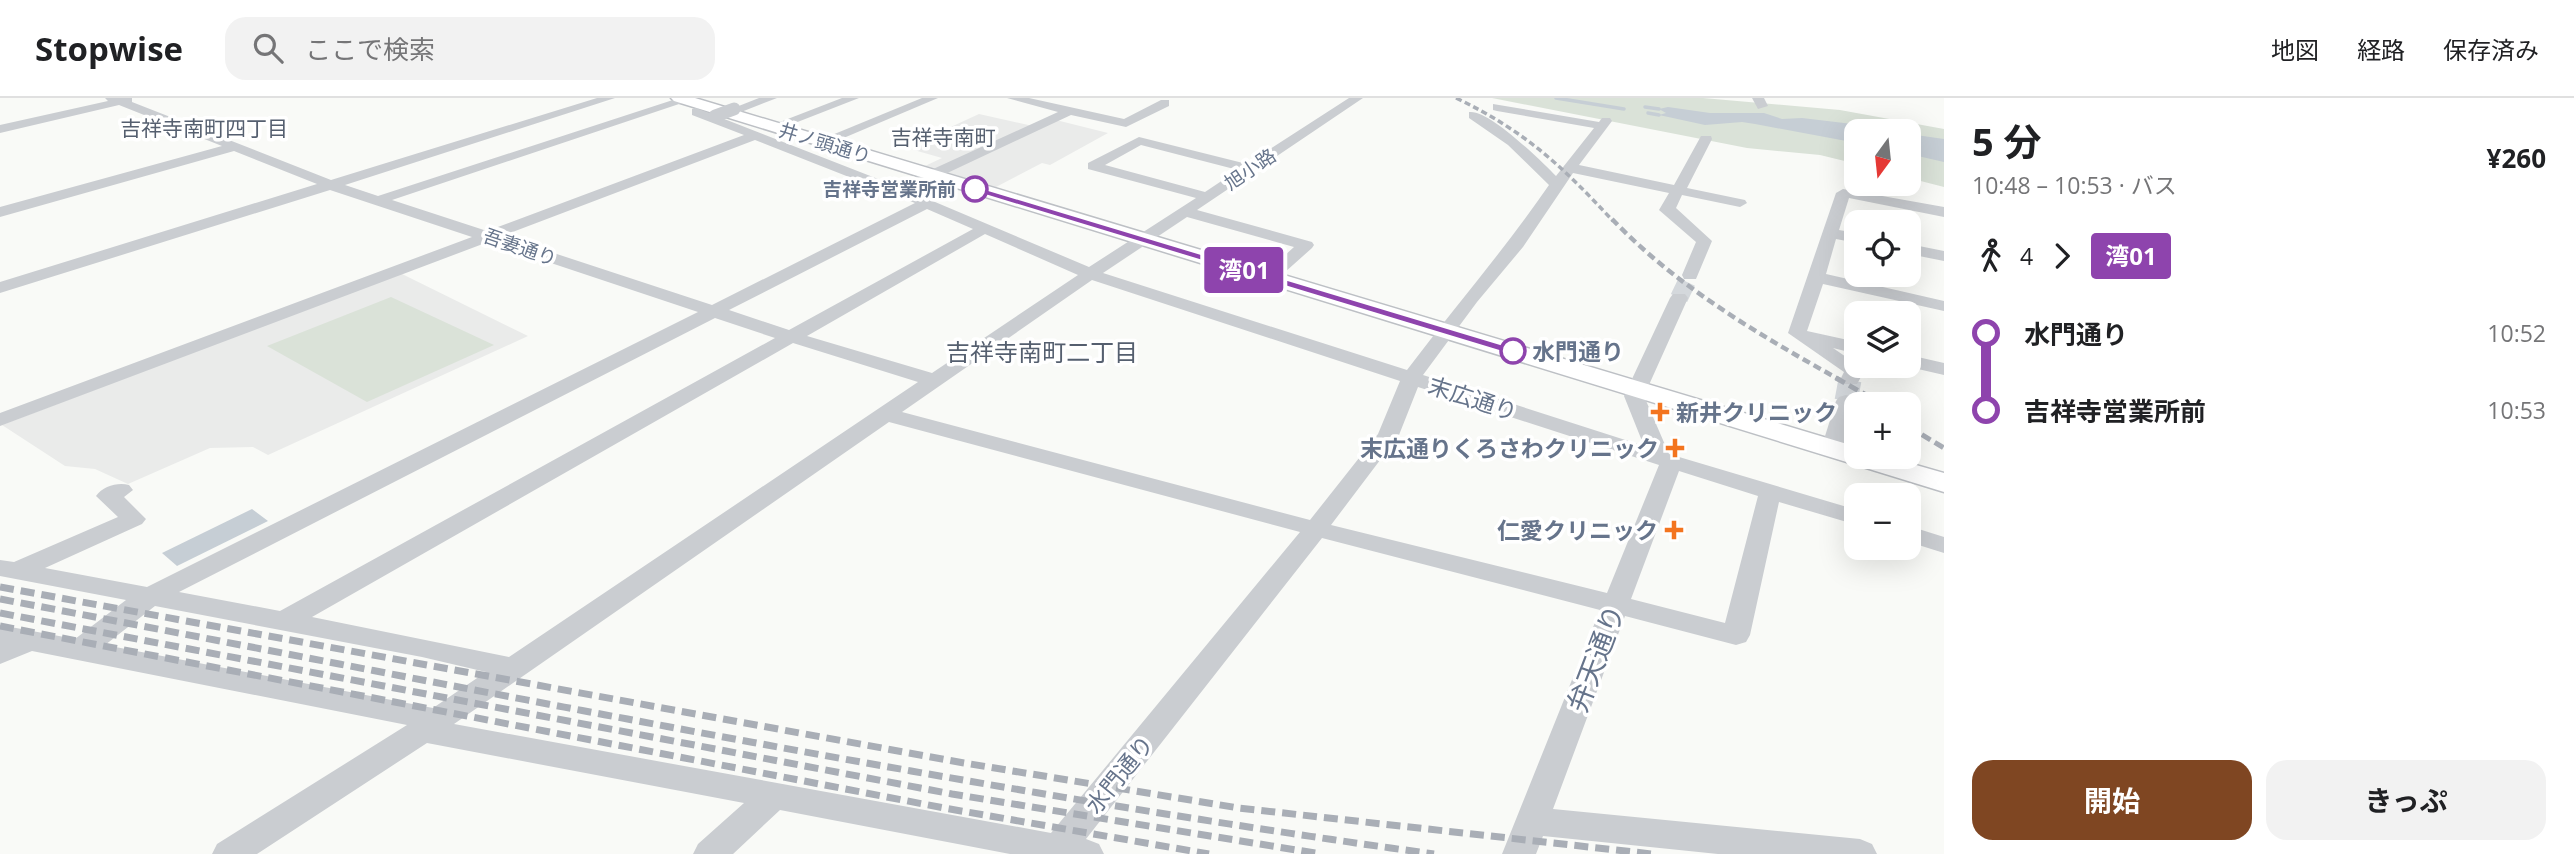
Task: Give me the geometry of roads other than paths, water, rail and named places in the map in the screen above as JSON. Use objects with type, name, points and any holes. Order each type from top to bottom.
[{"type":"main road","name":"井ノ頭通り","points":[[702,109],[773,127],[1844,452]]},
{"type":"main road","name":"井ノ頭通り","points":[[1898,469],[1944,483]]},
{"type":"street","points":[[0,130],[116,100],[136,98]]},
{"type":"street","points":[[0,288],[609,98]]},
{"type":"street","points":[[379,200],[617,122],[771,98]]},
{"type":"street","points":[[773,127],[853,98]]},
{"type":"street","points":[[822,142],[932,98]]},
{"type":"street","points":[[1013,98],[1126,123],[1165,103]]},
{"type":"street","name":"旭小路","points":[[229,854],[430,725],[1090,274],[1357,98]]},
{"type":"street","name":"吾妻通り","points":[[116,100],[331,185],[792,337],[934,380]]},
{"type":"street","name":"水門通り","points":[[1067,852],[1388,435],[1411,378],[1517,244],[1604,124],[1497,107]]},
{"type":"street","points":[[702,109],[754,136],[927,203],[1090,274]]},
{"type":"street","points":[[897,191],[1069,111]]},
{"type":"street","points":[[1474,115],[1513,142],[1558,184]]},
{"type":"street","points":[[617,122],[643,129]]},
{"type":"street","points":[[0,420],[754,136]]},
{"type":"street","points":[[1690,275],[1704,241],[1672,212],[1667,211],[1706,139]]},
{"type":"street","points":[[1209,197],[1093,166],[1139,141],[1249,169]]},
{"type":"street","points":[[0,212],[235,147]]},
{"type":"street","points":[[1571,168],[1740,203]]},
{"type":"street","points":[[1797,333],[1843,193],[1944,212]]},
{"type":"street","points":[[78,652],[150,596],[927,203]]},
{"type":"street","points":[[1184,211],[1306,245],[1269,277]]},
{"type":"street","points":[[283,621],[985,228]]},
{"type":"street","points":[[1830,233],[1844,236]]},
{"type":"street","points":[[1921,251],[1944,256]]},
{"type":"street","name":"末広通り","points":[[1090,274],[1182,306],[1844,514]]},
{"type":"street","points":[[1816,277],[1944,306]]},
{"type":"street","points":[[1666,460],[1634,396],[1679,298]]},
{"type":"street","points":[[1797,333],[1844,345]]},
{"type":"street","points":[[1797,333],[1855,370],[1848,392]]},
{"type":"street","points":[[1921,363],[1944,369]]},
{"type":"street","points":[[885,414],[1615,607],[1736,635],[1770,492]]},
{"type":"street","name":"弁天通り","points":[[1519,854],[1615,607],[1666,460]]},
{"type":"street","points":[[8,570],[134,519],[108,496],[121,490]]},
{"type":"street","points":[[1921,538],[1944,545]]},
{"type":"street","points":[[8,570],[283,621],[513,668]]},
{"type":"street","points":[[0,635],[78,652],[323,696],[430,725],[774,796],[1067,852]]},
{"type":"street","points":[[0,654],[29,641]]},
{"type":"street","points":[[710,854],[774,796]]},
{"type":"street","points":[[1532,821],[1860,854]]},
{"type":"waterway","points":[[1556,98],[1624,109]]},
{"type":"waterway","points":[[1645,107],[1659,109]]},
{"type":"waterway","points":[[1648,113],[1659,115]]},
{"type":"tunnel","points":[[1679,298],[1690,275]]},
{"type":"tunnel","points":[[1848,392],[1850,380]]},
{"type":"railway","points":[[1456,98],[1502,123],[1541,151],[1577,183],[1613,221]]},
{"type":"railway","points":[[1612,219],[1637,244],[1691,288],[1749,327],[1840,380]]},
{"type":"railway","points":[[1836,378],[1861,392]]},
{"type":"railway","points":[[1921,434],[1944,448]]},
{"type":"railway","points":[[0,587],[964,763],[1239,808],[1652,854]]},
{"type":"railway","points":[[0,599],[895,768],[1254,828],[1434,854]]},
{"type":"railway","points":[[0,613],[952,794],[1321,854]]},
{"type":"railway","points":[[0,626],[944,808],[1209,854]]},
{"type":"place","name":"吉祥寺営業所前","points":[[975,189]]},
{"type":"place","name":"水門通り","points":[[1513,351]]},
{"type":"place","name":"新井クリニック","points":[[1660,412]]},
{"type":"place","name":"末広通りくろさわクリニック","points":[[1675,448]]},
{"type":"place","name":"仁愛クリニック","points":[[1674,530]]},
{"type":"district","name":"吉祥寺南町四丁目","points":[[204,128]]},
{"type":"district","name":"吉祥寺南町","points":[[943,137]]},
{"type":"district","name":"吉祥寺南町二丁目","points":[[1042,351]]}]
